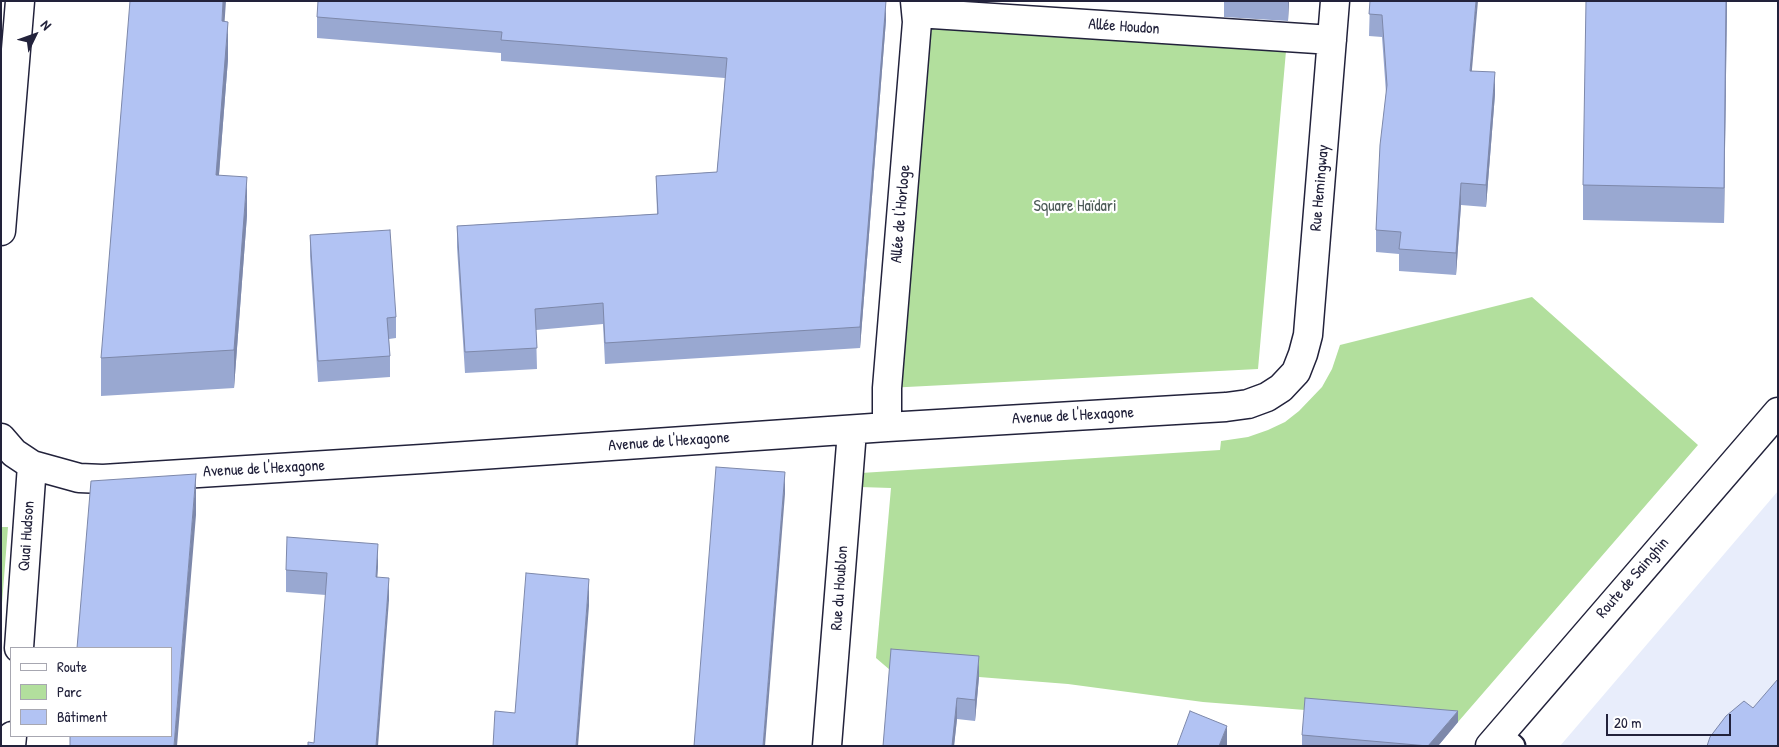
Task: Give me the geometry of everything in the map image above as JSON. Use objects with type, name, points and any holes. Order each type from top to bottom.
[{"type":"street","points":[[1,232],[20,1]]},
{"type":"street","name":"Rue Hemingway","points":[[1296,372],[1308,334],[1335,1]]},
{"type":"street","name":"Allée Houdon","points":[[916,7],[1332,40]]},
{"type":"street","name":"Allée de l'Horloge","points":[[887,427],[887,388],[916,7]]},
{"type":"street","name":"Avenue de l'Hexagone","points":[[32,465],[79,478],[103,479],[852,431],[887,427],[1226,407],[1248,404],[1267,398],[1281,388],[1296,372]]},
{"type":"street","name":"Route de Sainghin","points":[[1501,742],[1778,412]]},
{"type":"street","name":"Rue du Houblon","points":[[827,746],[852,431]]},
{"type":"street","points":[[1,438],[14,453],[32,465]]},
{"type":"street","name":"Quai Hudson","points":[[18,647],[32,465]]},
{"type":"shaded area","points":[[1778,491],[1778,746],[1560,746]]},
{"type":"green space","name":"Square Haïdari","points":[[917,22],[1286,51],[1258,369],[887,388]]},
{"type":"green space","points":[[1532,297],[1698,445],[1458,722],[1203,702],[1068,684],[890,670],[876,658],[891,488],[860,487],[861,473],[1220,450],[1221,441],[1248,437],[1268,430],[1285,422],[1299,411],[1322,387],[1332,369],[1340,345]]},
{"type":"green space","points":[[1,527],[8,527],[1,616]]},
{"type":"building","points":[[130,1],[223,1],[222,21],[228,22],[216,175],[247,177],[234,350],[101,358]]},
{"type":"building","points":[[318,1],[886,1],[860,327],[605,343],[603,303],[535,309],[537,348],[465,352],[457,226],[658,214],[656,176],[717,172],[727,58],[501,40],[502,32],[317,17]]},
{"type":"building","points":[[1370,1],[1476,1],[1470,71],[1495,72],[1486,185],[1461,183],[1456,253],[1399,249],[1401,232],[1376,230],[1380,145],[1387,85],[1382,15],[1369,14]]},
{"type":"building","points":[[1586,1],[1726,1],[1724,188],[1583,185]]},
{"type":"building","points":[[390,230],[396,317],[387,318],[390,356],[318,361],[310,235]]},
{"type":"building","points":[[716,467],[785,472],[763,746],[694,746]]},
{"type":"building","points":[[196,474],[174,746],[70,746],[70,737],[172,737],[172,647],[77,647],[91,481]]},
{"type":"building","points":[[287,537],[378,544],[376,577],[389,578],[376,746],[308,746],[308,742],[314,743],[327,573],[286,570]]},
{"type":"building","points":[[526,573],[589,579],[576,746],[493,746],[495,711],[515,713]]},
{"type":"building","points":[[891,649],[979,656],[975,700],[957,698],[952,746],[883,746]]},
{"type":"building","points":[[1778,679],[1778,746],[1707,746],[1710,737],[1726,716],[1744,701],[1753,708]]},
{"type":"building","points":[[1305,698],[1458,711],[1428,746],[1302,735]]},
{"type":"building","points":[[1190,711],[1227,726],[1219,746],[1177,746]]}]
